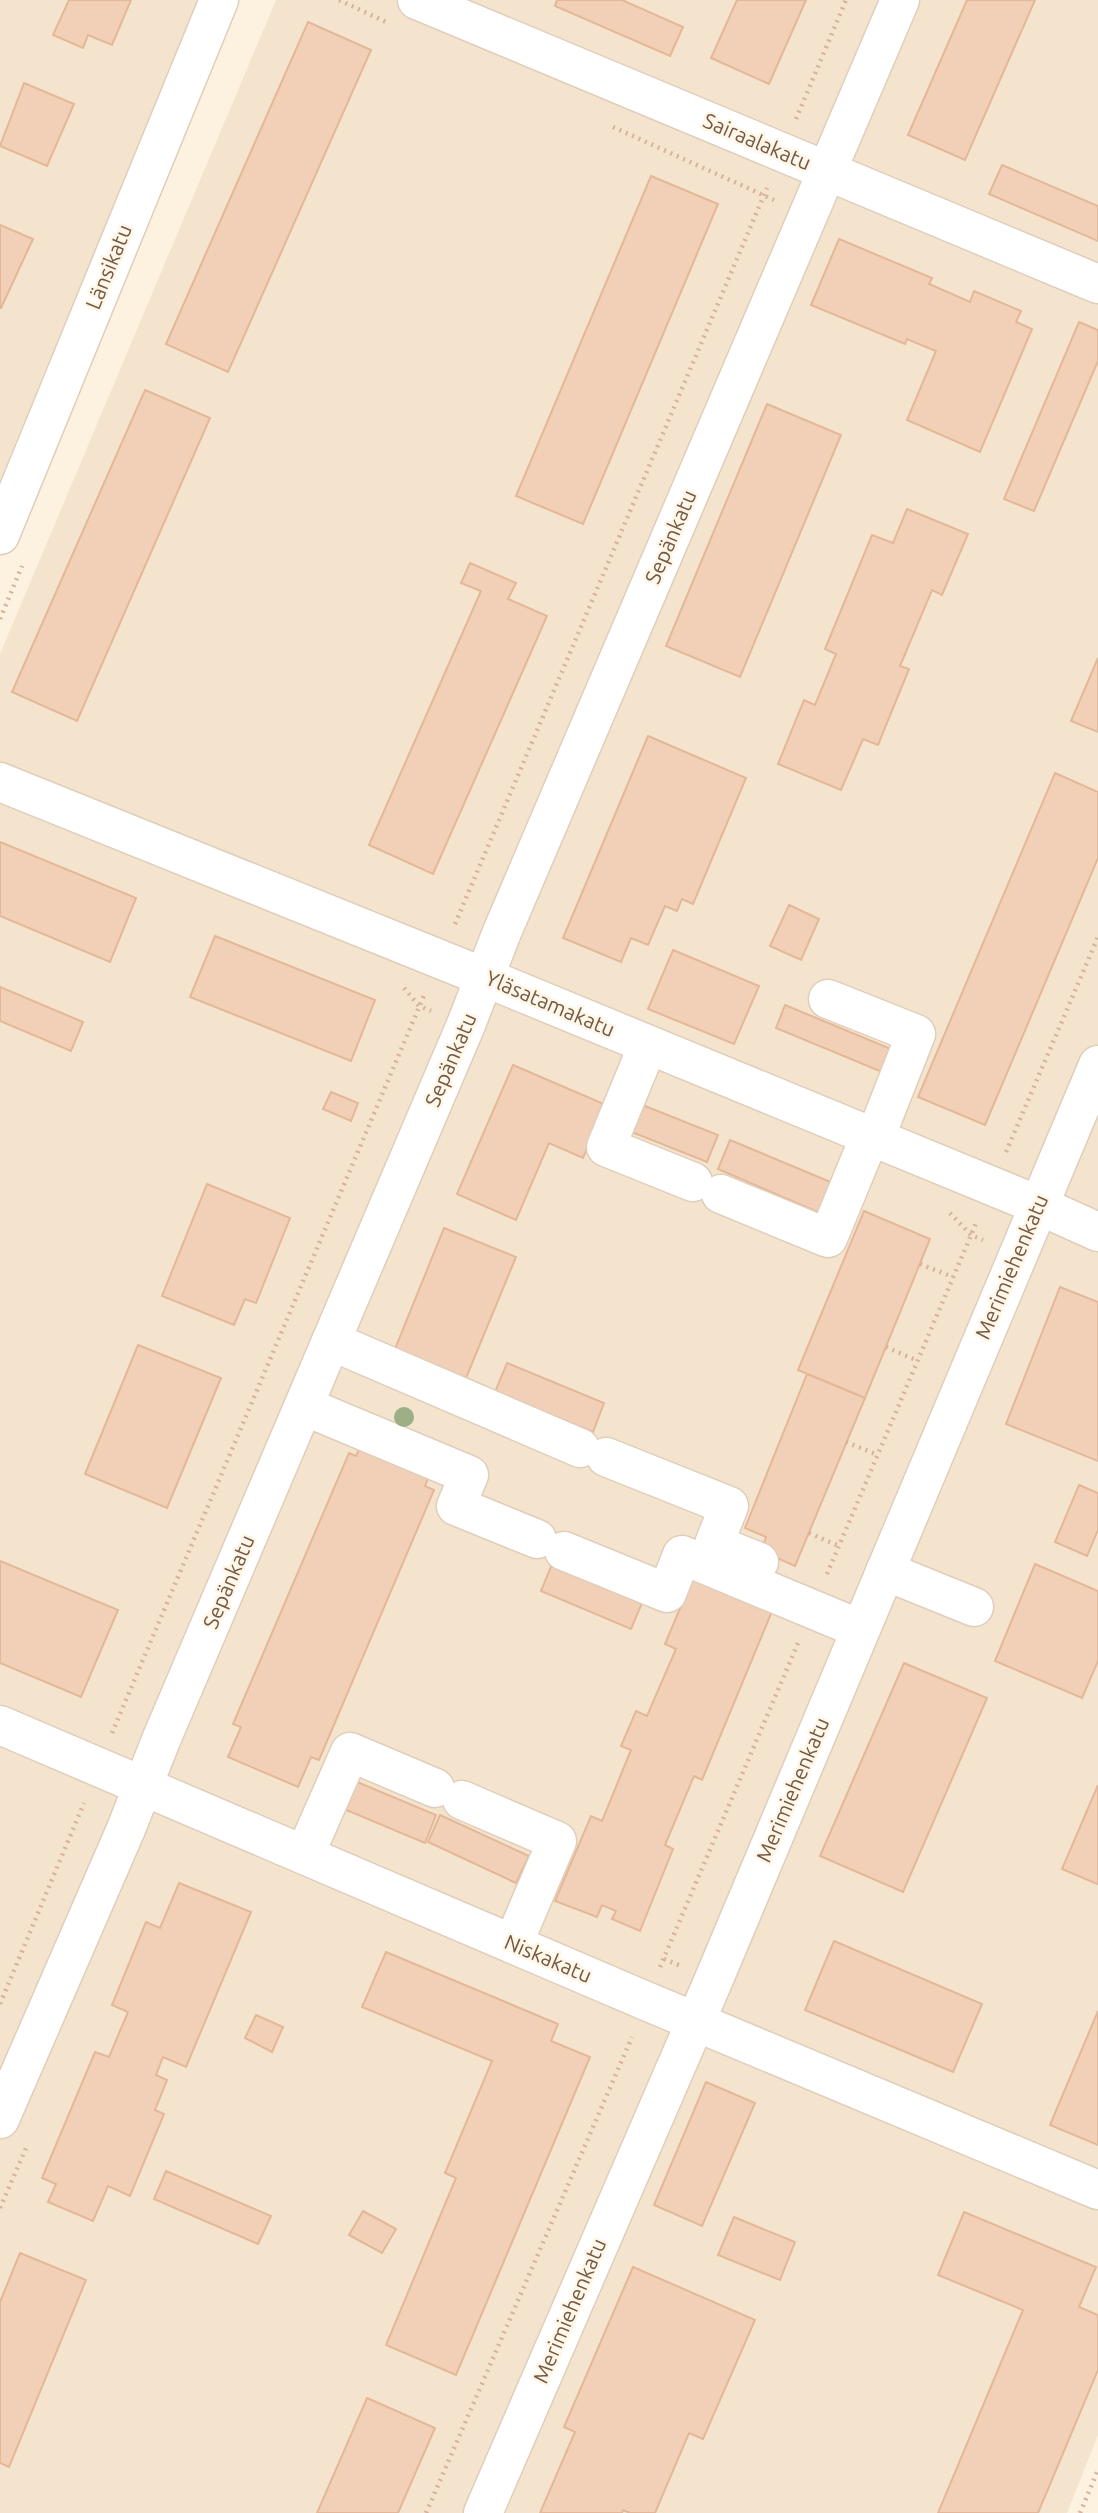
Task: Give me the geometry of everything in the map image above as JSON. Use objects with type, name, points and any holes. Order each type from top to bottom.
[{"type":"street","name":"Länsikatu","points":[[0,535],[219,0]]},
{"type":"street","name":"Sairaalakatu","points":[[417,0],[1098,284]]},
{"type":"street","name":"Sepänkatu","points":[[0,2119],[900,0]]},
{"type":"street","name":"Yläsatamakatu","points":[[0,782],[484,977],[1098,1232]]},
{"type":"street","points":[[648,1045],[607,1147],[828,1238],[916,1034],[828,999]]},
{"type":"street","name":"Merimiehenkatu","points":[[483,2513],[695,2021],[1098,1065]]},
{"type":"street","points":[[331,1341],[593,1452],[729,1506],[714,1544],[817,1598]]},
{"type":"street","points":[[304,1406],[469,1475],[456,1506],[667,1593],[682,1555],[817,1598],[865,1618]]},
{"type":"street","points":[[885,1571],[974,1607]]},
{"type":"street","name":"Niskakatu","points":[[0,1725],[646,2001],[1098,2190]]},
{"type":"street","points":[[305,1854],[350,1752],[557,1841],[513,1944]]},
{"type":"path","points":[[0,2004],[132,1683],[846,0]]},
{"type":"path","points":[[426,2513],[632,2040],[646,2001],[1098,937]]},
{"type":"path","points":[[920,1264],[953,1278]]},
{"type":"path","points":[[886,1347],[918,1361]]},
{"type":"path","points":[[846,1442],[878,1455]]},
{"type":"path","points":[[809,1533],[839,1546]]},
{"type":"path","points":[[1080,2513],[1098,2470]]},
{"type":"shaded area","points":[[0,0],[209,0],[0,497]]},
{"type":"shaded area","points":[[276,0],[1098,0],[1098,2435],[1067,2513],[0,2513],[0,654]]},
{"type":"building","points":[[69,0],[131,0],[112,45],[88,35],[83,48],[53,35]]},
{"type":"building","points":[[557,0],[622,0],[683,27],[670,56],[555,6]]},
{"type":"building","points":[[737,0],[806,0],[769,84],[711,58]]},
{"type":"building","points":[[967,0],[1035,0],[965,160],[908,135]]},
{"type":"building","points":[[308,22],[371,50],[228,372],[166,344]]},
{"type":"building","points":[[24,83],[74,104],[47,166],[0,146]]},
{"type":"building","points":[[1002,165],[1098,206],[1098,241],[989,194]]},
{"type":"building","points":[[651,176],[718,204],[583,524],[516,496]]},
{"type":"building","points":[[0,225],[33,239],[1,308],[0,308]]},
{"type":"building","points":[[839,239],[932,278],[929,284],[970,302],[974,291],[1021,311],[1016,322],[1032,329],[980,452],[907,420],[936,351],[907,339],[905,344],[811,305]]},
{"type":"building","points":[[1079,322],[1098,330],[1098,361],[1034,511],[1004,499]]},
{"type":"building","points":[[145,390],[210,418],[77,721],[12,692]]},
{"type":"building","points":[[767,404],[841,435],[740,677],[666,646]]},
{"type":"building","points":[[907,509],[968,534],[942,595],[932,590],[900,666],[909,669],[878,745],[863,739],[841,790],[778,764],[804,700],[815,705],[836,654],[825,649],[872,535],[893,543]]},
{"type":"building","points":[[470,563],[516,583],[508,599],[547,616],[433,874],[369,845],[481,591],[461,583]]},
{"type":"building","points":[[1098,658],[1098,732],[1071,721]]},
{"type":"building","points":[[648,736],[746,778],[693,904],[682,899],[677,911],[665,906],[648,945],[631,938],[621,962],[563,938]]},
{"type":"building","points":[[1055,773],[1098,792],[1098,858],[985,1125],[918,1097]]},
{"type":"building","points":[[0,842],[136,898],[110,962],[0,916]]},
{"type":"building","points":[[789,905],[819,919],[801,960],[770,946]]},
{"type":"building","points":[[215,936],[375,1000],[351,1061],[190,997]]},
{"type":"building","points":[[673,950],[759,986],[734,1044],[648,1009]]},
{"type":"building","points":[[0,987],[83,1022],[71,1051],[0,1021]]},
{"type":"building","points":[[785,1005],[891,1049],[882,1072],[776,1028]]},
{"type":"building","points":[[513,1065],[606,1105],[583,1158],[549,1143],[516,1220],[457,1194]]},
{"type":"building","points":[[331,1092],[358,1103],[351,1121],[323,1109]]},
{"type":"building","points":[[640,1104],[718,1135],[707,1162],[629,1131]]},
{"type":"building","points":[[730,1140],[833,1183],[820,1213],[718,1169]]},
{"type":"building","points":[[207,1184],[290,1218],[256,1303],[245,1299],[234,1325],[162,1296]]},
{"type":"building","points":[[864,1211],[930,1239],[865,1398],[798,1370]]},
{"type":"building","points":[[444,1228],[516,1257],[466,1378],[395,1349]]},
{"type":"building","points":[[1060,1287],[1098,1302],[1098,1461],[1006,1424]]},
{"type":"building","points":[[138,1345],[221,1378],[167,1508],[85,1474]]},
{"type":"building","points":[[507,1363],[604,1403],[593,1432],[495,1392]]},
{"type":"building","points":[[807,1374],[865,1398],[795,1566],[761,1551],[766,1537],[745,1528]]},
{"type":"building","points":[[364,1438],[432,1468],[425,1486],[434,1490],[319,1760],[311,1757],[298,1787],[228,1757],[241,1727],[233,1724],[349,1453],[356,1456]]},
{"type":"building","points":[[1079,1485],[1098,1493],[1098,1530],[1087,1556],[1055,1542]]},
{"type":"building","points":[[0,1561],[118,1610],[81,1697],[0,1663]]},
{"type":"building","points":[[552,1564],[642,1603],[631,1629],[541,1591]]},
{"type":"building","points":[[1035,1564],[1098,1591],[1098,1661],[1082,1698],[995,1661]]},
{"type":"building","points":[[694,1575],[773,1609],[702,1780],[694,1776],[665,1845],[673,1849],[640,1931],[612,1919],[616,1911],[602,1905],[597,1917],[555,1901],[591,1816],[602,1821],[631,1750],[621,1746],[636,1711],[647,1716],[676,1649],[665,1644]]},
{"type":"building","points":[[904,1663],[987,1698],[903,1892],[820,1856]]},
{"type":"building","points":[[350,1779],[436,1815],[425,1843],[339,1807]]},
{"type":"building","points":[[1098,1785],[1098,1881],[1097,1884],[1062,1869]]},
{"type":"building","points":[[440,1815],[529,1856],[516,1883],[428,1842]]},
{"type":"building","points":[[179,1883],[251,1912],[186,2067],[163,2057],[156,2075],[167,2080],[155,2110],[164,2114],[130,2196],[108,2186],[93,2221],[48,2202],[56,2184],[42,2178],[95,2052],[109,2057],[128,2012],[112,2005],[146,1922],[160,1928]]},
{"type":"building","points":[[834,1941],[982,2004],[953,2072],[805,2010]]},
{"type":"building","points":[[386,1952],[558,2024],[551,2041],[590,2057],[456,2375],[386,2345],[456,2178],[445,2173],[492,2061],[362,2007]]},
{"type":"building","points":[[1098,2011],[1098,2145],[1050,2125]]},
{"type":"building","points":[[256,2015],[283,2027],[272,2052],[245,2038]]},
{"type":"building","points":[[706,2082],[755,2103],[702,2226],[654,2205]]},
{"type":"building","points":[[166,2171],[271,2216],[258,2244],[154,2199]]},
{"type":"building","points":[[363,2211],[396,2229],[382,2253],[349,2235]]},
{"type":"building","points":[[964,2212],[1096,2267],[1079,2307],[1098,2315],[1098,2370],[1038,2513],[938,2513],[1023,2310],[938,2275]]},
{"type":"building","points":[[734,2217],[795,2242],[780,2280],[718,2255]]},
{"type":"building","points":[[20,2253],[86,2280],[9,2467],[0,2463],[0,2302]]},
{"type":"building","points":[[633,2267],[755,2320],[703,2439],[689,2433],[655,2513],[630,2513],[623,2510],[622,2513],[540,2513],[575,2432],[564,2427]]},
{"type":"building","points":[[367,2398],[435,2428],[398,2513],[317,2513]]}]
